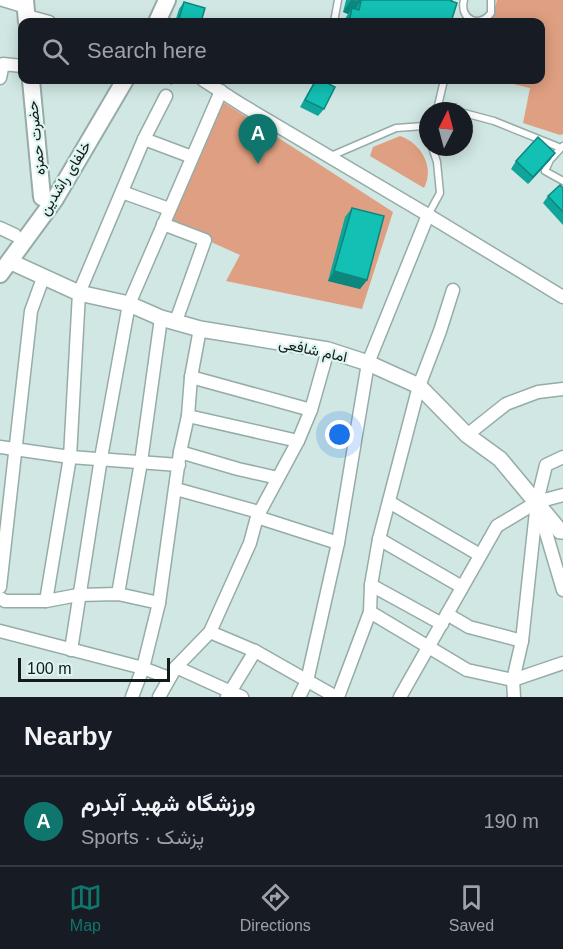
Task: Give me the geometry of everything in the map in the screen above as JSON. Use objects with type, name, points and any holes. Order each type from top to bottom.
[{"type":"main road","points":[[148,18],[155,0]]},
{"type":"main road","points":[[159,18],[167,0]]},
{"type":"main road","name":"حضرت حمزه","points":[[31,84],[42,197]]},
{"type":"main road","name":"خلفای راشدین","points":[[3,264],[8,232],[42,197],[113,84]]},
{"type":"main road","name":"خلفای راشدین","points":[[3,264],[55,199],[123,84]]},
{"type":"street","points":[[3,0],[41,18]]},
{"type":"street","points":[[0,78],[3,64],[18,66]]},
{"type":"street","points":[[210,84],[563,297]]},
{"type":"street","points":[[71,650],[78,595],[129,304],[164,224],[168,209],[221,91]]},
{"type":"street","points":[[46,601],[70,457],[79,292],[144,139],[166,96]]},
{"type":"street","points":[[144,139],[192,158]]},
{"type":"street","points":[[122,192],[168,209]]},
{"type":"street","points":[[300,697],[307,681],[338,543],[368,363],[428,214]]},
{"type":"street","points":[[118,594],[169,319],[205,240],[164,224]]},
{"type":"street","name":"امام شافعی","points":[[3,264],[79,292],[129,304],[200,329],[328,350],[368,363],[419,386],[467,435],[500,459],[560,531],[563,531]]},
{"type":"street","points":[[0,587],[4,493],[14,450],[31,311],[43,278]]},
{"type":"street","points":[[210,632],[255,651],[337,697],[370,612],[371,585],[379,539],[419,386],[453,290]]},
{"type":"street","points":[[132,697],[143,668],[159,603],[200,329]]},
{"type":"street","points":[[159,697],[172,672],[210,632],[250,543],[258,515],[298,441],[311,410],[328,350]]},
{"type":"street","points":[[191,377],[311,410]]},
{"type":"street","points":[[467,435],[506,404],[538,392],[563,389]]},
{"type":"street","points":[[188,416],[298,441]]},
{"type":"street","points":[[0,447],[70,457],[179,465]]},
{"type":"street","points":[[180,452],[278,478]]},
{"type":"street","points":[[514,697],[513,680],[522,641],[537,502],[546,465],[563,457]]},
{"type":"street","points":[[176,489],[338,543]]},
{"type":"street","points":[[400,697],[497,526],[537,502],[563,495]]},
{"type":"street","points":[[389,502],[480,555]]},
{"type":"street","points":[[537,502],[563,590]]},
{"type":"street","points":[[379,539],[462,587]]},
{"type":"street","points":[[371,585],[445,619],[522,641]]},
{"type":"street","points":[[0,598],[5,601],[46,601],[78,595],[118,594],[159,603]]},
{"type":"street","points":[[370,612],[468,670],[513,680],[563,663]]},
{"type":"street","points":[[0,632],[143,668],[172,672],[242,697]]},
{"type":"street","points":[[229,694],[255,651]]},
{"type":"lane","points":[[335,18],[338,0]]},
{"type":"lane","points":[[464,0],[463,12],[467,18]]},
{"type":"lane","points":[[486,18],[493,9],[491,0]]},
{"type":"lane","points":[[438,102],[443,84]]},
{"type":"lane","points":[[473,115],[562,147],[550,160],[545,171],[563,180]]},
{"type":"lane","points":[[329,157],[396,128],[419,124]]},
{"type":"lane","points":[[428,214],[440,193],[435,156]]},
{"type":"shaded area","points":[[497,0],[563,0],[563,134],[523,123],[530,88],[513,84],[545,84],[545,18],[492,18]]},
{"type":"shaded area","points":[[223,102],[393,212],[362,309],[226,281],[240,255],[169,223]]},
{"type":"shaded area","points":[[400,136],[408,139],[419,149],[419,156],[423,156],[427,164],[427,180],[424,188],[370,156],[373,147]]},
{"type":"building","points":[[358,0],[452,0],[457,3],[452,18],[350,18],[352,8],[359,10],[361,1]]},
{"type":"building","points":[[184,2],[205,8],[202,18],[179,18]]},
{"type":"building","points":[[314,84],[329,84],[335,87],[324,109],[305,100]]},
{"type":"building","points":[[538,137],[555,153],[533,177],[516,161]]},
{"type":"building","points":[[560,185],[563,188],[563,212],[548,196]]},
{"type":"building","points":[[352,208],[384,216],[367,280],[334,271]]},
{"type":"place","name":"ورزشگاه شهید آبدرم","points":[[258,164]]}]
